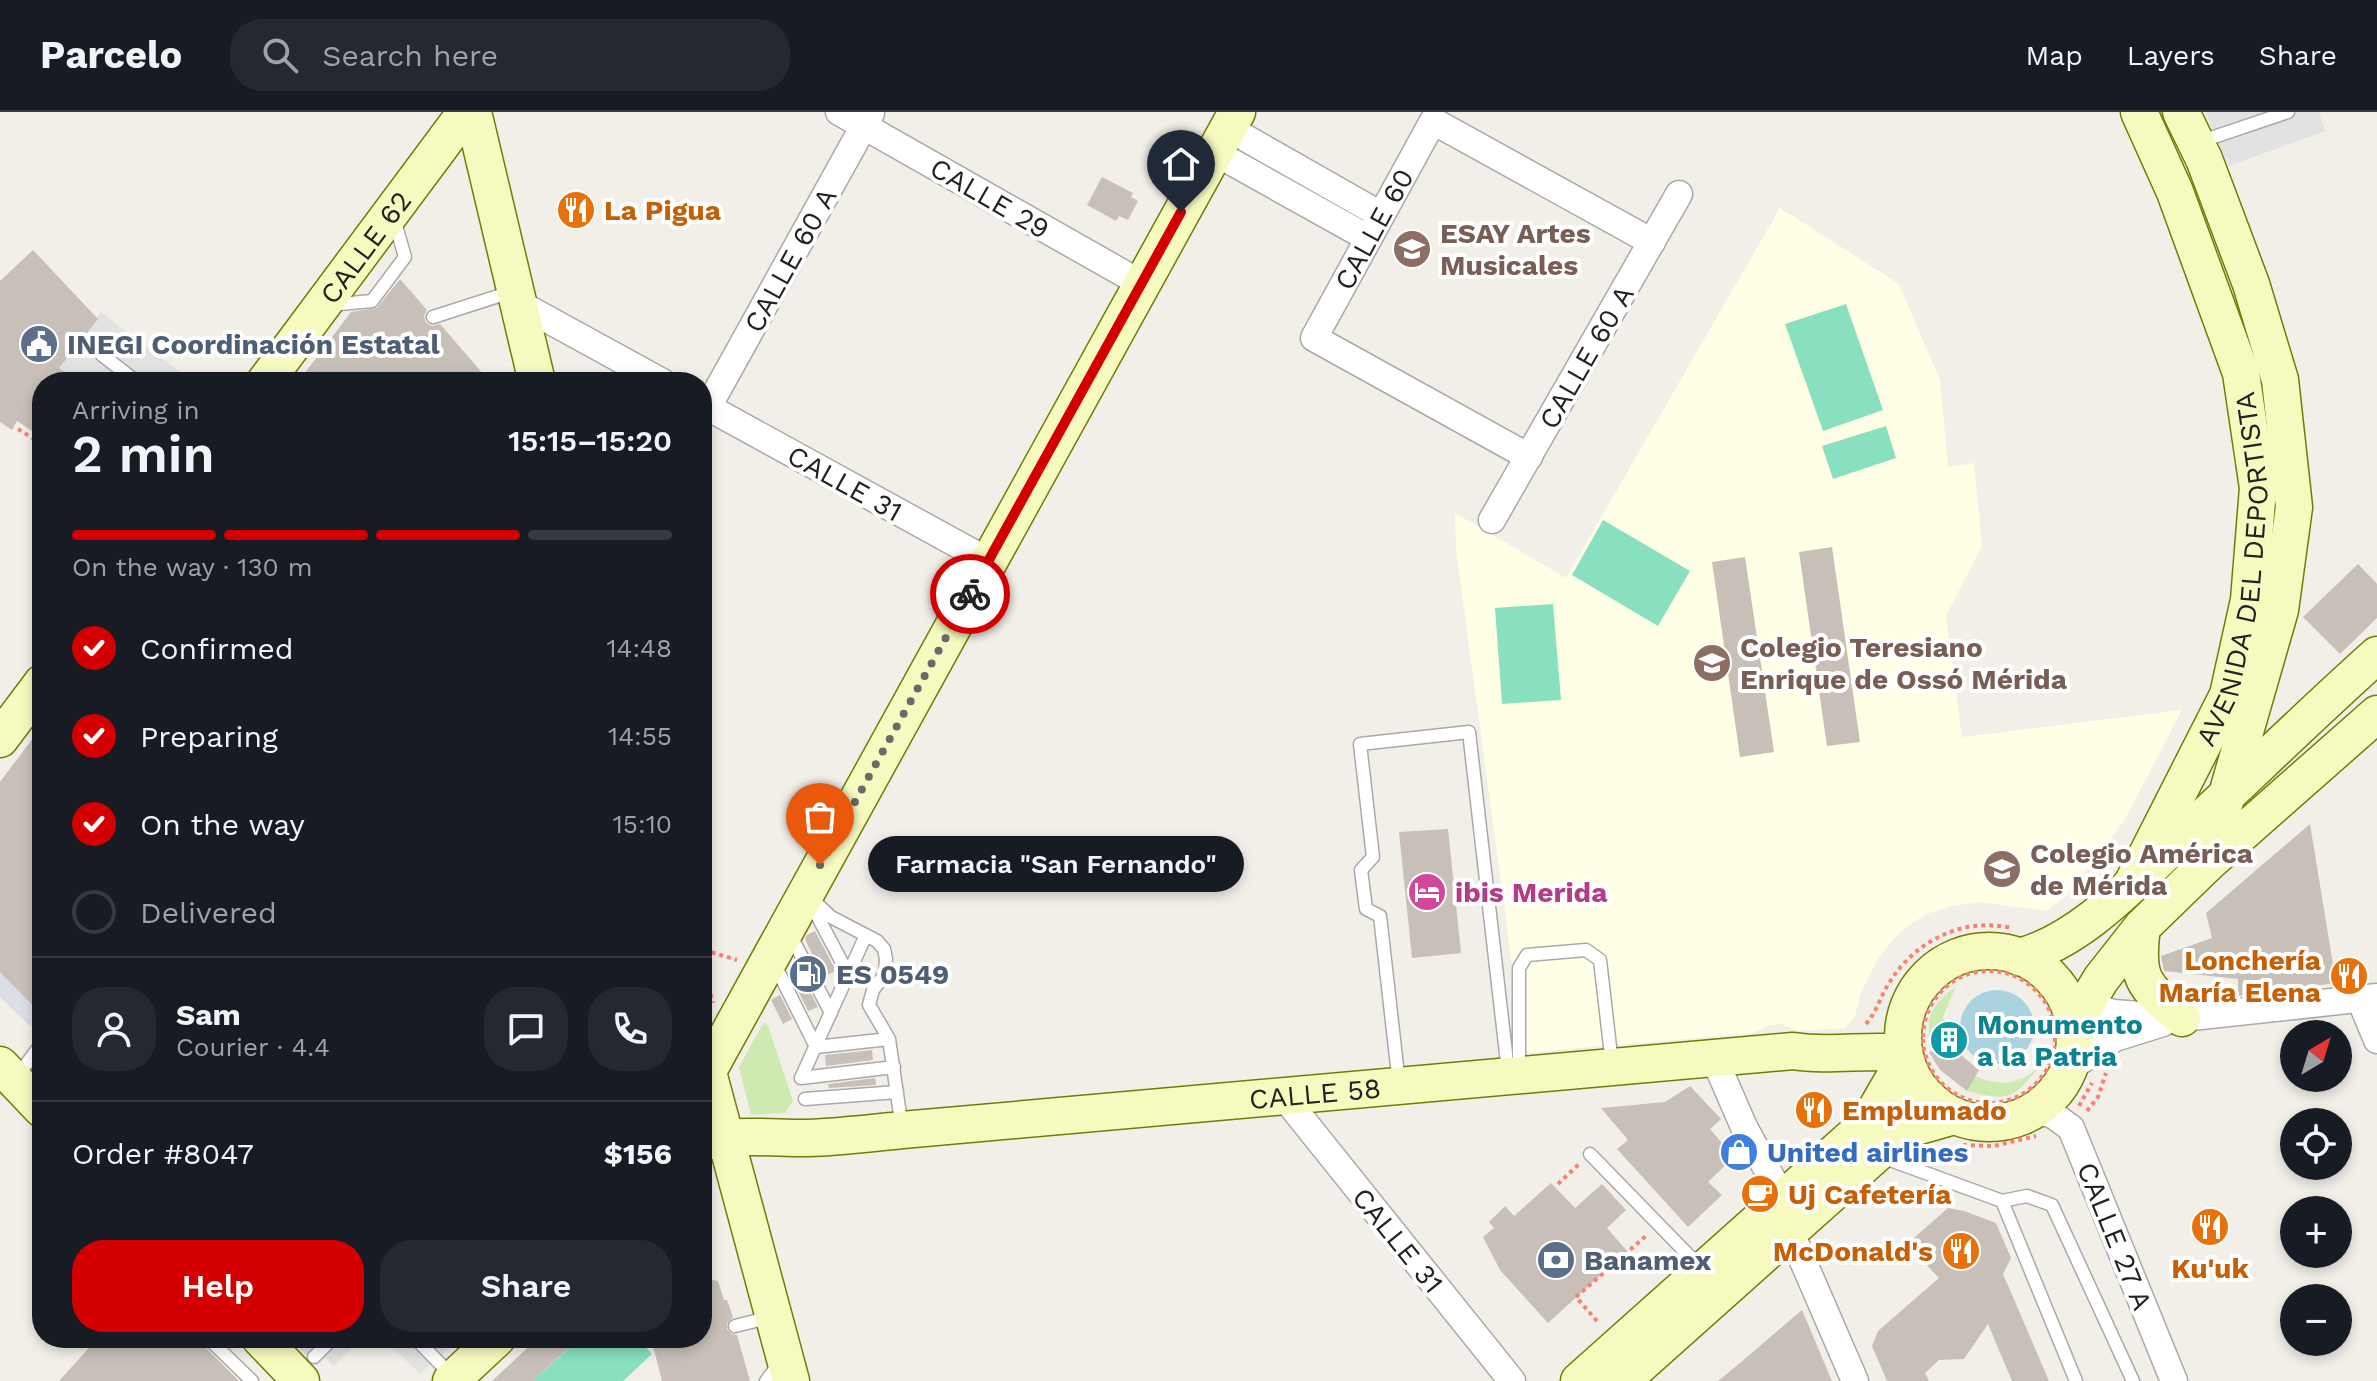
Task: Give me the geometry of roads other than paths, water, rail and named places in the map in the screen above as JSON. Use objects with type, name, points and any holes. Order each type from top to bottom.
[{"type":"main road","name":"CALLE 62","points":[[272,372],[466,112]]},
{"type":"main road","points":[[473,112],[517,297],[530,372]]},
{"type":"main road","name":"AVENIDA DEL DEPORTISTA","points":[[2132,884],[2228,695],[2249,600],[2258,488],[2241,373],[2175,192],[2139,112]]},
{"type":"main road","name":"AVENIDA DEL DEPORTISTA","points":[[2189,128],[2251,284],[2280,380],[2294,507],[2280,610],[2207,864]]},
{"type":"main road","points":[[712,1047],[765,947],[805,892],[1226,131]]},
{"type":"main road","points":[[2215,301],[2251,284]]},
{"type":"main road","points":[[2019,943],[2075,1008],[2075,1046],[2070,1068],[2061,1085],[2036,1110],[2017,1119],[1996,1123],[1974,1122],[1954,1116],[1923,1093],[1904,1053],[1903,1031],[1907,1010],[1916,990],[1930,974],[1954,959],[1981,951],[2019,943],[2039,952],[2062,939],[2132,884],[2377,655]]},
{"type":"main road","points":[[2268,657],[2269,700],[2277,715],[2288,720],[2306,719]]},
{"type":"main road","points":[[0,739],[32,696]]},
{"type":"main road","points":[[2075,1008],[2142,927],[2207,864],[2377,714]]},
{"type":"main road","points":[[2142,927],[2138,955],[2142,979],[2157,997],[2182,1018]]},
{"type":"main road","name":"CALLE 58","points":[[714,1138],[808,1138],[1793,1051],[1879,1050],[1904,1053]]},
{"type":"main road","points":[[1622,1381],[1787,1215],[1868,1123],[1894,1078],[1904,1053]]},
{"type":"main road","points":[[7,1072],[32,1098]]},
{"type":"main road","points":[[1579,1381],[1703,1271],[1875,1155],[1902,1131],[1954,1116]]},
{"type":"main road","points":[[714,1138],[774,1316],[780,1373]]},
{"type":"main road","points":[[275,1348],[307,1369]]},
{"type":"main road","points":[[452,1380],[486,1348]]},
{"type":"street","name":"CALLE 29","points":[[839,112],[867,119],[1142,284]]},
{"type":"street","name":"CALLE 60 A","points":[[712,394],[867,119]]},
{"type":"street","name":"CALLE 60","points":[[1529,457],[1314,338],[1433,121],[1652,242]]},
{"type":"street","points":[[1226,131],[1381,215]]},
{"type":"street","points":[[1226,131],[1368,238]]},
{"type":"street","name":"CALLE 60 A","points":[[1492,520],[1679,194]]},
{"type":"street","points":[[517,297],[645,372]]},
{"type":"street","name":"CALLE 31","points":[[712,410],[988,561]]},
{"type":"street","points":[[2075,1008],[2182,1018],[2368,998],[2377,1040]]},
{"type":"street","points":[[2070,1068],[2115,1038],[2182,1018]]},
{"type":"street","points":[[1714,1058],[1787,1215],[1855,1381]]},
{"type":"street","name":"CALLE 31","points":[[1285,1098],[1512,1381]]},
{"type":"street","name":"CALLE 27 A","points":[[2036,1110],[2053,1115],[2071,1128],[2174,1381]]},
{"type":"lane","points":[[2189,128],[2288,112]]},
{"type":"lane","points":[[433,317],[517,297]]},
{"type":"lane","points":[[102,355],[124,372]]},
{"type":"lane","points":[[1400,1087],[1380,916],[1366,909],[1364,896],[1361,870],[1373,857],[1360,744],[1469,732],[1514,1076]]},
{"type":"lane","points":[[805,892],[831,917],[866,935],[884,949],[885,974],[873,990],[869,1005],[889,1039],[902,1130]]},
{"type":"lane","points":[[805,892],[848,974]]},
{"type":"lane","points":[[866,935],[801,1078],[894,1067]]},
{"type":"lane","points":[[765,947],[831,1013]]},
{"type":"lane","points":[[765,947],[816,1047]]},
{"type":"lane","points":[[1514,1076],[1519,968],[1527,955],[1586,950],[1600,960],[1612,1067]]},
{"type":"lane","points":[[816,1047],[889,1039]]},
{"type":"lane","points":[[7,1072],[32,1051]]},
{"type":"lane","points":[[805,1099],[897,1092]]},
{"type":"lane","points":[[1590,1154],[1703,1271]]},
{"type":"lane","points":[[1875,1155],[2002,1201],[2027,1196],[2052,1205],[2133,1381]]},
{"type":"lane","points":[[2002,1201],[2076,1381]]},
{"type":"lane","points":[[735,1326],[774,1316]]},
{"type":"lane","points":[[218,1348],[252,1381]]},
{"type":"lane","points":[[307,1369],[325,1348]]},
{"type":"lane","points":[[424,1348],[452,1380]]},
{"type":"water","points":[[1997,990],[2011,993],[2023,1001],[2031,1013],[2034,1027],[2031,1041],[2023,1053],[2011,1061],[1997,1064],[1983,1061],[1971,1053],[1963,1041],[1960,1027],[1963,1013],[1971,1001],[1983,993]]},
{"type":"place","name":"La Pigua","points":[[576,210]]},
{"type":"place","name":"ESAY Artes Musicales","points":[[1412,249]]},
{"type":"place","name":"INEGI Coordinación Estatal","points":[[39,344]]},
{"type":"place","name":"Colegio Teresiano Enrique de Ossó Mérida","points":[[1712,663]]},
{"type":"place","name":"Farmacia \"San Fernando\"","points":[[820,865]]},
{"type":"place","name":"Colegio América de Mérida","points":[[2002,869]]},
{"type":"place","name":"ibis Merida","points":[[1427,892]]},
{"type":"place","name":"ES 0549","points":[[808,974]]},
{"type":"place","name":"Lonchería María Elena","points":[[2349,976]]},
{"type":"place","name":"Monumento a la Patria","points":[[1949,1040]]},
{"type":"place","name":"Emplumado","points":[[1814,1110]]},
{"type":"place","name":"United airlines","points":[[1739,1152]]},
{"type":"place","name":"Uj Cafetería","points":[[1760,1194]]},
{"type":"place","name":"Ku'uk","points":[[2210,1227]]},
{"type":"place","name":"McDonald's","points":[[1961,1251]]},
{"type":"place","name":"Banamex","points":[[1556,1260]]}]
